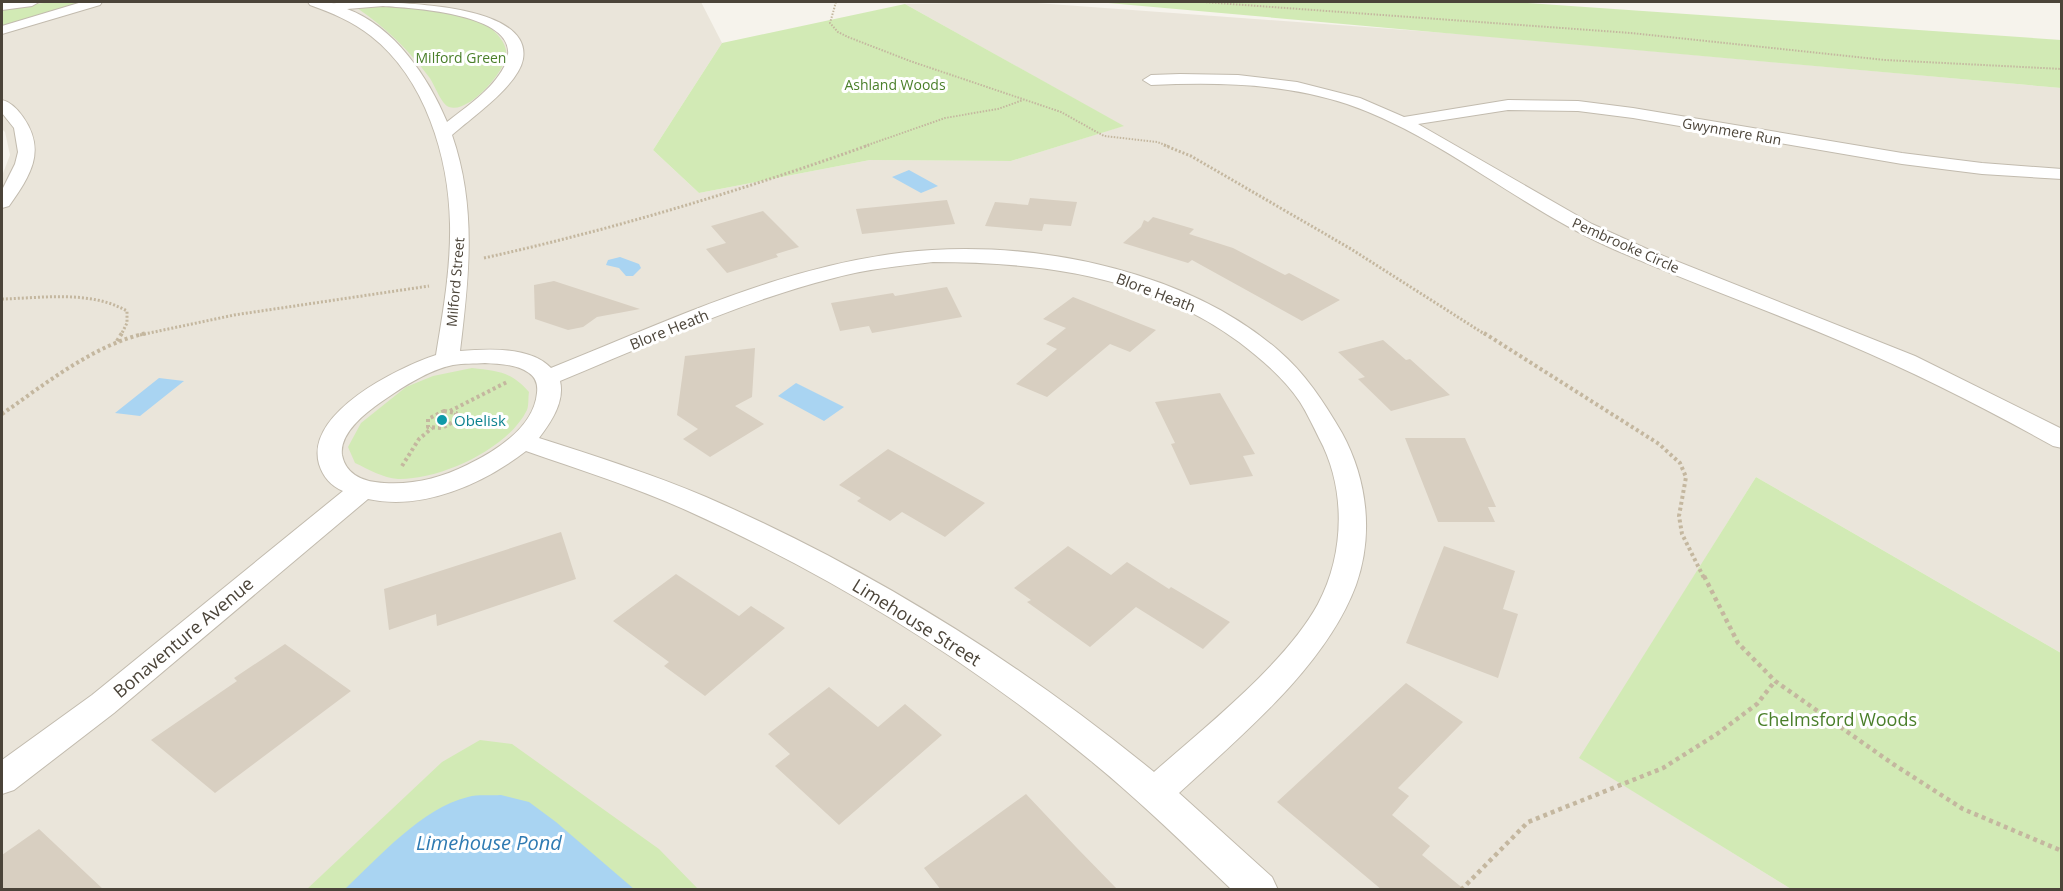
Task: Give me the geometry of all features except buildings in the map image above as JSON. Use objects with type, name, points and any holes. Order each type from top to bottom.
[{"type":"street","points":[[2,6],[32,2]]},
{"type":"street","points":[[2,30],[95,2]]},
{"type":"street","name":"Milford Street","points":[[315,2],[336,8],[359,19],[373,30],[405,63],[426,94],[443,134],[453,168],[460,220],[458,281],[447,360]]},
{"type":"street","name":"Milford Street","points":[[336,8],[373,2],[460,11],[488,20],[503,29],[512,39],[516,55],[511,69],[501,82],[443,134]]},
{"type":"street","points":[[460,11],[478,2]]},
{"type":"street","name":"Pembrooke Circle","points":[[1151,80],[1199,78],[1293,86],[1363,104],[1402,122],[1595,234],[1903,359],[1982,397],[2061,441]]},
{"type":"street","points":[[2,105],[13,113],[21,124],[28,148],[19,177],[2,202]]},
{"type":"street","name":"Gwynmere Run","points":[[1402,122],[1461,110],[1496,106],[1571,106],[1636,114],[1924,164],[2061,174]]},
{"type":"street","name":"Blore Heath","points":[[547,378],[793,281],[844,268],[928,256],[1011,257],[1094,269],[1168,293],[1201,308],[1245,335],[1271,355],[1296,379],[1313,399],[1332,432],[1348,479],[1353,521],[1351,545],[1341,585],[1322,625],[1298,657],[1262,694],[1154,794]]},
{"type":"street","points":[[485,357],[509,359],[539,369],[547,378],[550,397],[544,410],[522,441],[480,469],[447,483],[409,492],[362,490],[335,473],[329,460],[330,446],[343,422],[387,386],[404,376],[447,360],[485,357]]},
{"type":"street","name":"Limehouse Street","points":[[522,441],[621,474],[694,503],[761,534],[868,591],[989,666],[1058,717],[1154,794],[1259,890]]},
{"type":"street","name":"Bonaventure Avenue","points":[[2,780],[103,704],[362,490]]},
{"type":"path","points":[[836,2],[830,23],[838,32],[910,61],[1061,112],[1104,136],[1157,142],[1191,156],[1351,249],[1659,444],[1680,463],[1686,477],[1679,516],[1683,534],[1738,643],[1775,681],[1893,764],[1963,809],[2061,851]]},
{"type":"path","points":[[1203,2],[1621,32],[1885,60],[2061,69]]},
{"type":"path","points":[[483,258],[555,242],[759,184],[945,118],[998,109],[1023,100]]},
{"type":"path","points":[[2,414],[62,372],[116,342],[151,332],[234,315],[429,286]]},
{"type":"path","points":[[2,299],[79,299],[115,303],[127,311],[128,316],[125,328],[116,342]]},
{"type":"path","points":[[449,411],[456,413],[455,421],[442,428],[432,428],[427,425],[428,419],[439,412],[449,411],[509,381]]},
{"type":"path","points":[[398,472],[420,439],[432,428]]},
{"type":"path","points":[[1461,890],[1528,822],[1663,768],[1717,734],[1757,704],[1775,681]]},
{"type":"shaded area","points":[[2,2],[701,2],[722,43],[653,150],[699,193],[870,160],[1011,161],[1123,126],[905,4],[1023,2],[1474,35],[2061,88],[2061,653],[1756,477],[1580,758],[1791,889],[2,889],[2,176],[10,155],[5,132],[2,129]]},
{"type":"green space","points":[[51,2],[87,2],[2,27],[2,9]]},
{"type":"green space","points":[[1097,2],[1514,2],[2061,40],[2061,88]]},
{"type":"green space","name":"Ashland Woods","points":[[905,4],[1124,126],[1011,161],[870,160],[699,193],[653,150],[722,43]]},
{"type":"green space","name":"Milford Green","points":[[376,5],[434,9],[477,20],[488,26],[501,39],[506,52],[504,63],[492,81],[475,98],[457,108],[449,107],[429,77],[405,48],[378,23],[357,8]]},
{"type":"green space","points":[[472,368],[503,373],[516,380],[529,392],[527,410],[518,424],[505,437],[471,460],[452,468],[415,478],[387,477],[355,463],[348,447],[361,423],[406,387],[433,376]]},
{"type":"green space","name":"Chelmsford Woods","points":[[1756,477],[2061,653],[2061,889],[1791,889],[1579,758]]},
{"type":"green space","points":[[480,740],[512,744],[659,849],[698,889],[306,890],[442,762]]},
{"type":"water","points":[[909,170],[938,186],[921,193],[892,177]]},
{"type":"water","points":[[620,257],[639,264],[641,268],[633,276],[626,276],[619,268],[606,265],[608,260]]},
{"type":"water","points":[[159,378],[184,381],[140,416],[115,413]]},
{"type":"water","points":[[796,383],[844,407],[824,421],[778,396]]},
{"type":"water","name":"Limehouse Pond","points":[[501,795],[529,802],[556,822],[634,889],[345,889],[402,835],[434,812],[468,797]]},
{"type":"place","name":"Obelisk","points":[[442,420]]}]
